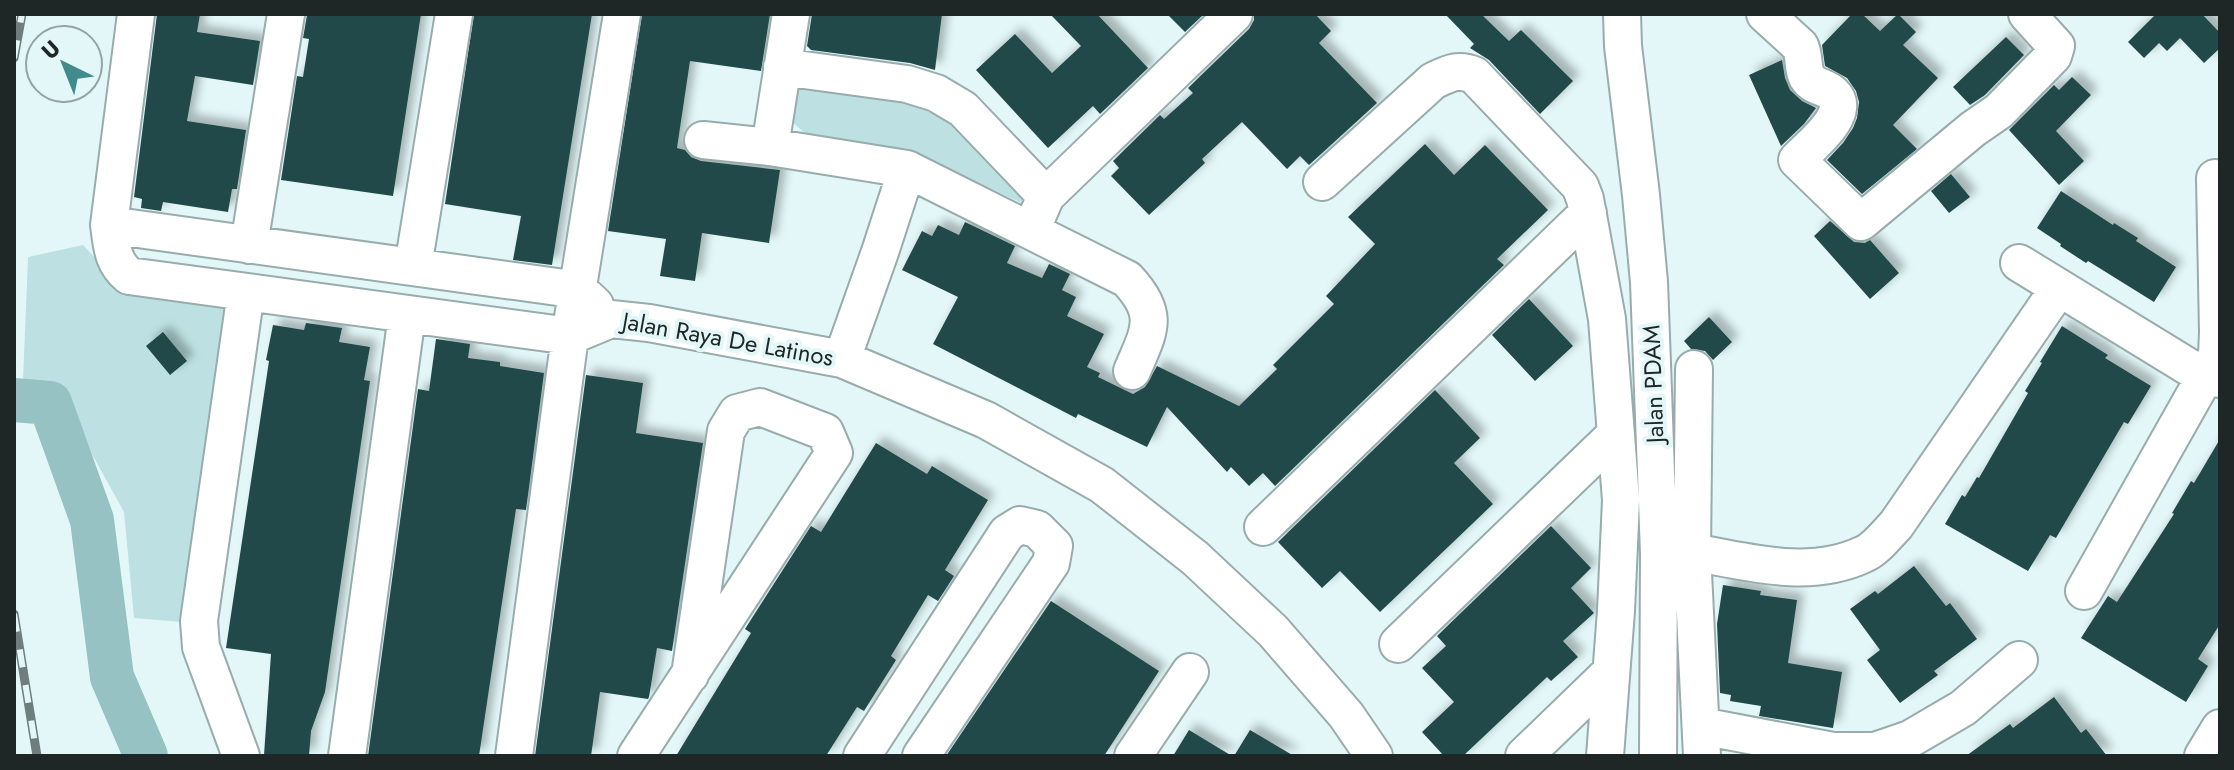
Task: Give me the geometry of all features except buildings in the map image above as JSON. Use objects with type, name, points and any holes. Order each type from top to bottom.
[{"type":"street","points":[[109,225],[579,290],[611,319],[570,336],[129,276],[114,258],[109,225],[136,14]]},
{"type":"street","points":[[249,245],[286,14]]},
{"type":"street","points":[[413,267],[454,14]]},
{"type":"street","points":[[514,756],[570,336],[622,14]]},
{"type":"street","points":[[770,147],[791,14]]},
{"type":"street","points":[[1031,232],[1046,196],[1234,14]]},
{"type":"street","name":"Jalan PDAM","points":[[1622,14],[1649,282],[1659,554],[1658,756]]},
{"type":"street","points":[[1765,14],[1804,52],[1807,77],[1817,87],[1829,90],[1839,104],[1838,116],[1797,160],[1861,222],[1999,111],[2053,56],[2056,46],[2027,14]]},
{"type":"street","points":[[782,67],[907,84],[936,93],[963,109],[1046,196]]},
{"type":"street","points":[[1322,182],[1433,81],[1452,72],[1464,71],[1474,75],[1580,186],[1588,213],[1607,319],[1621,500],[1605,756]]},
{"type":"street","points":[[703,140],[770,147],[907,169],[1127,279],[1141,293],[1149,316],[1149,331],[1132,371]]},
{"type":"street","points":[[842,359],[907,169]]},
{"type":"street","points":[[2084,591],[2212,378],[2217,355],[2215,178]]},
{"type":"street","points":[[1263,527],[1588,213]]},
{"type":"street","points":[[2019,263],[2212,378]]},
{"type":"street","points":[[1692,552],[1785,568],[1824,566],[1866,554],[1896,525],[2059,288]]},
{"type":"street","points":[[241,756],[201,647],[199,621],[246,292]]},
{"type":"street","points":[[347,756],[407,315]]},
{"type":"street","name":"Jalan Raya De Latinos","points":[[611,319],[649,323],[842,359],[986,420],[1102,485],[1237,595],[1273,631],[1346,715],[1374,756]]},
{"type":"street","points":[[1694,369],[1692,552],[1702,741],[1833,751],[1875,751],[1910,739],[1963,708],[2019,660]]},
{"type":"street","points":[[636,756],[690,675],[834,453],[825,432],[760,407],[737,413],[726,431],[690,675]]},
{"type":"street","points":[[1398,644],[1616,434]]},
{"type":"street","points":[[862,756],[1007,533],[1020,525],[1037,529],[1054,546],[1051,563],[921,756]]},
{"type":"street","points":[[1133,756],[1190,672]]},
{"type":"street","points":[[1524,756],[1611,672]]},
{"type":"street","points":[[2203,756],[2220,728]]},
{"type":"shaded area","points":[[808,80],[925,91],[1040,184],[1028,206],[910,151],[807,135],[790,120],[798,90]]},
{"type":"shaded area","points":[[83,245],[126,291],[231,306],[182,622],[134,618],[124,512],[61,398],[23,380],[28,257]]},
{"type":"waterway","points":[[14,400],[50,403],[92,520],[112,677],[146,756]]},
{"type":"railway","points":[[14,58],[22,14]]},
{"type":"railway","points":[[14,614],[37,756]]}]
